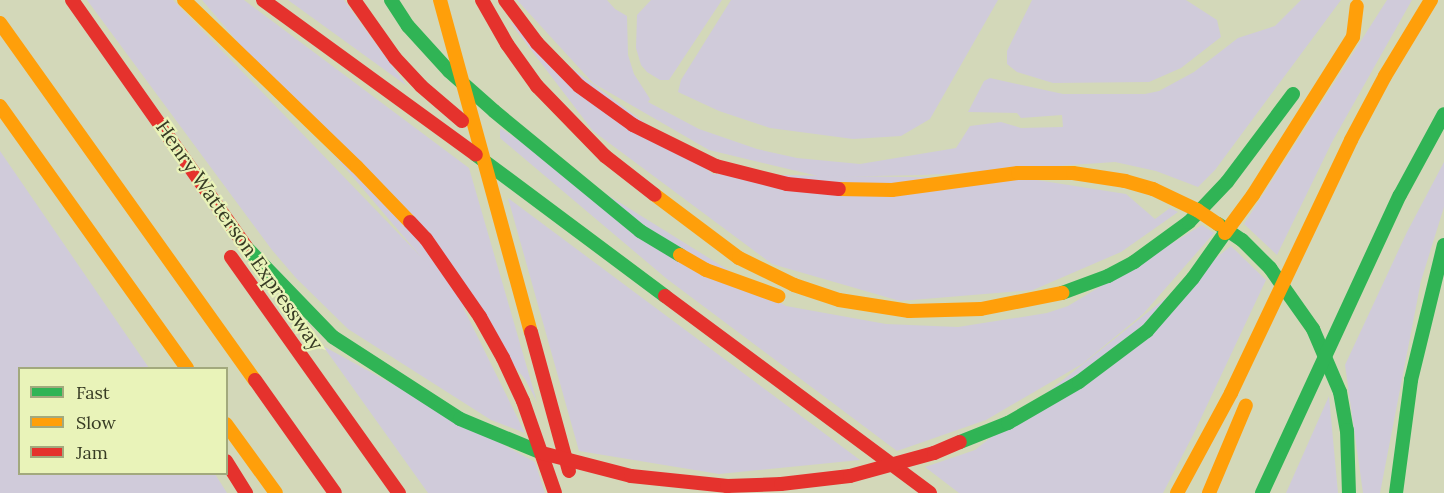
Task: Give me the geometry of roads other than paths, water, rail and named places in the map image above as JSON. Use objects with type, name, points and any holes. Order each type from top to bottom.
[{"type":"highway","points":[[72,0],[261,265],[333,337],[443,409],[503,438],[566,461],[605,471],[679,483],[727,486],[781,484],[850,476],[934,453],[1008,423],[1079,382],[1147,331],[1193,278],[1253,195],[1353,37],[1359,3]]},
{"type":"highway","points":[[184,0],[348,159],[426,239],[480,317],[503,358],[524,401],[555,493]]},
{"type":"highway","points":[[263,0],[930,493]]},
{"type":"highway","points":[[354,0],[395,58],[448,110],[498,152]]},
{"type":"highway","points":[[391,0],[408,26],[449,71],[640,231],[706,270],[770,294],[873,316],[952,321],[1032,309],[1056,302],[1067,293],[1134,262],[1189,222],[1227,182],[1305,78]]},
{"type":"highway","points":[[441,0],[572,484]]},
{"type":"highway","points":[[482,0],[525,69],[571,124],[605,156],[707,236],[773,276],[839,300],[909,311],[981,309],[1053,293],[1067,293]]},
{"type":"highway","points":[[505,0],[556,64],[608,108],[679,150],[716,166],[787,184],[860,191],[892,190],[1029,172],[1073,172],[1125,181],[1175,199],[1219,224],[1242,240],[1270,268],[1314,329],[1340,392],[1347,430],[1349,493]]},
{"type":"highway","points":[[1177,493],[1231,393],[1352,140],[1385,76],[1431,0]]},
{"type":"highway","points":[[1339,31],[1359,3]]},
{"type":"highway","points":[[0,23],[335,493]]},
{"type":"highway","points":[[0,106],[186,367]]},
{"type":"highway","points":[[1262,493],[1400,195],[1444,114]]},
{"type":"highway","points":[[0,129],[164,361]]},
{"type":"highway","points":[[514,165],[531,179],[570,227]]},
{"type":"highway","name":"Henry Watterson Expressway","points":[[220,242],[399,493]]},
{"type":"highway","points":[[1396,493],[1411,380],[1444,245]]},
{"type":"highway","points":[[1285,321],[1300,291]]},
{"type":"highway","points":[[1209,493],[1252,390]]},
{"type":"highway","points":[[228,427],[276,493]]},
{"type":"highway","points":[[228,464],[246,493]]}]
